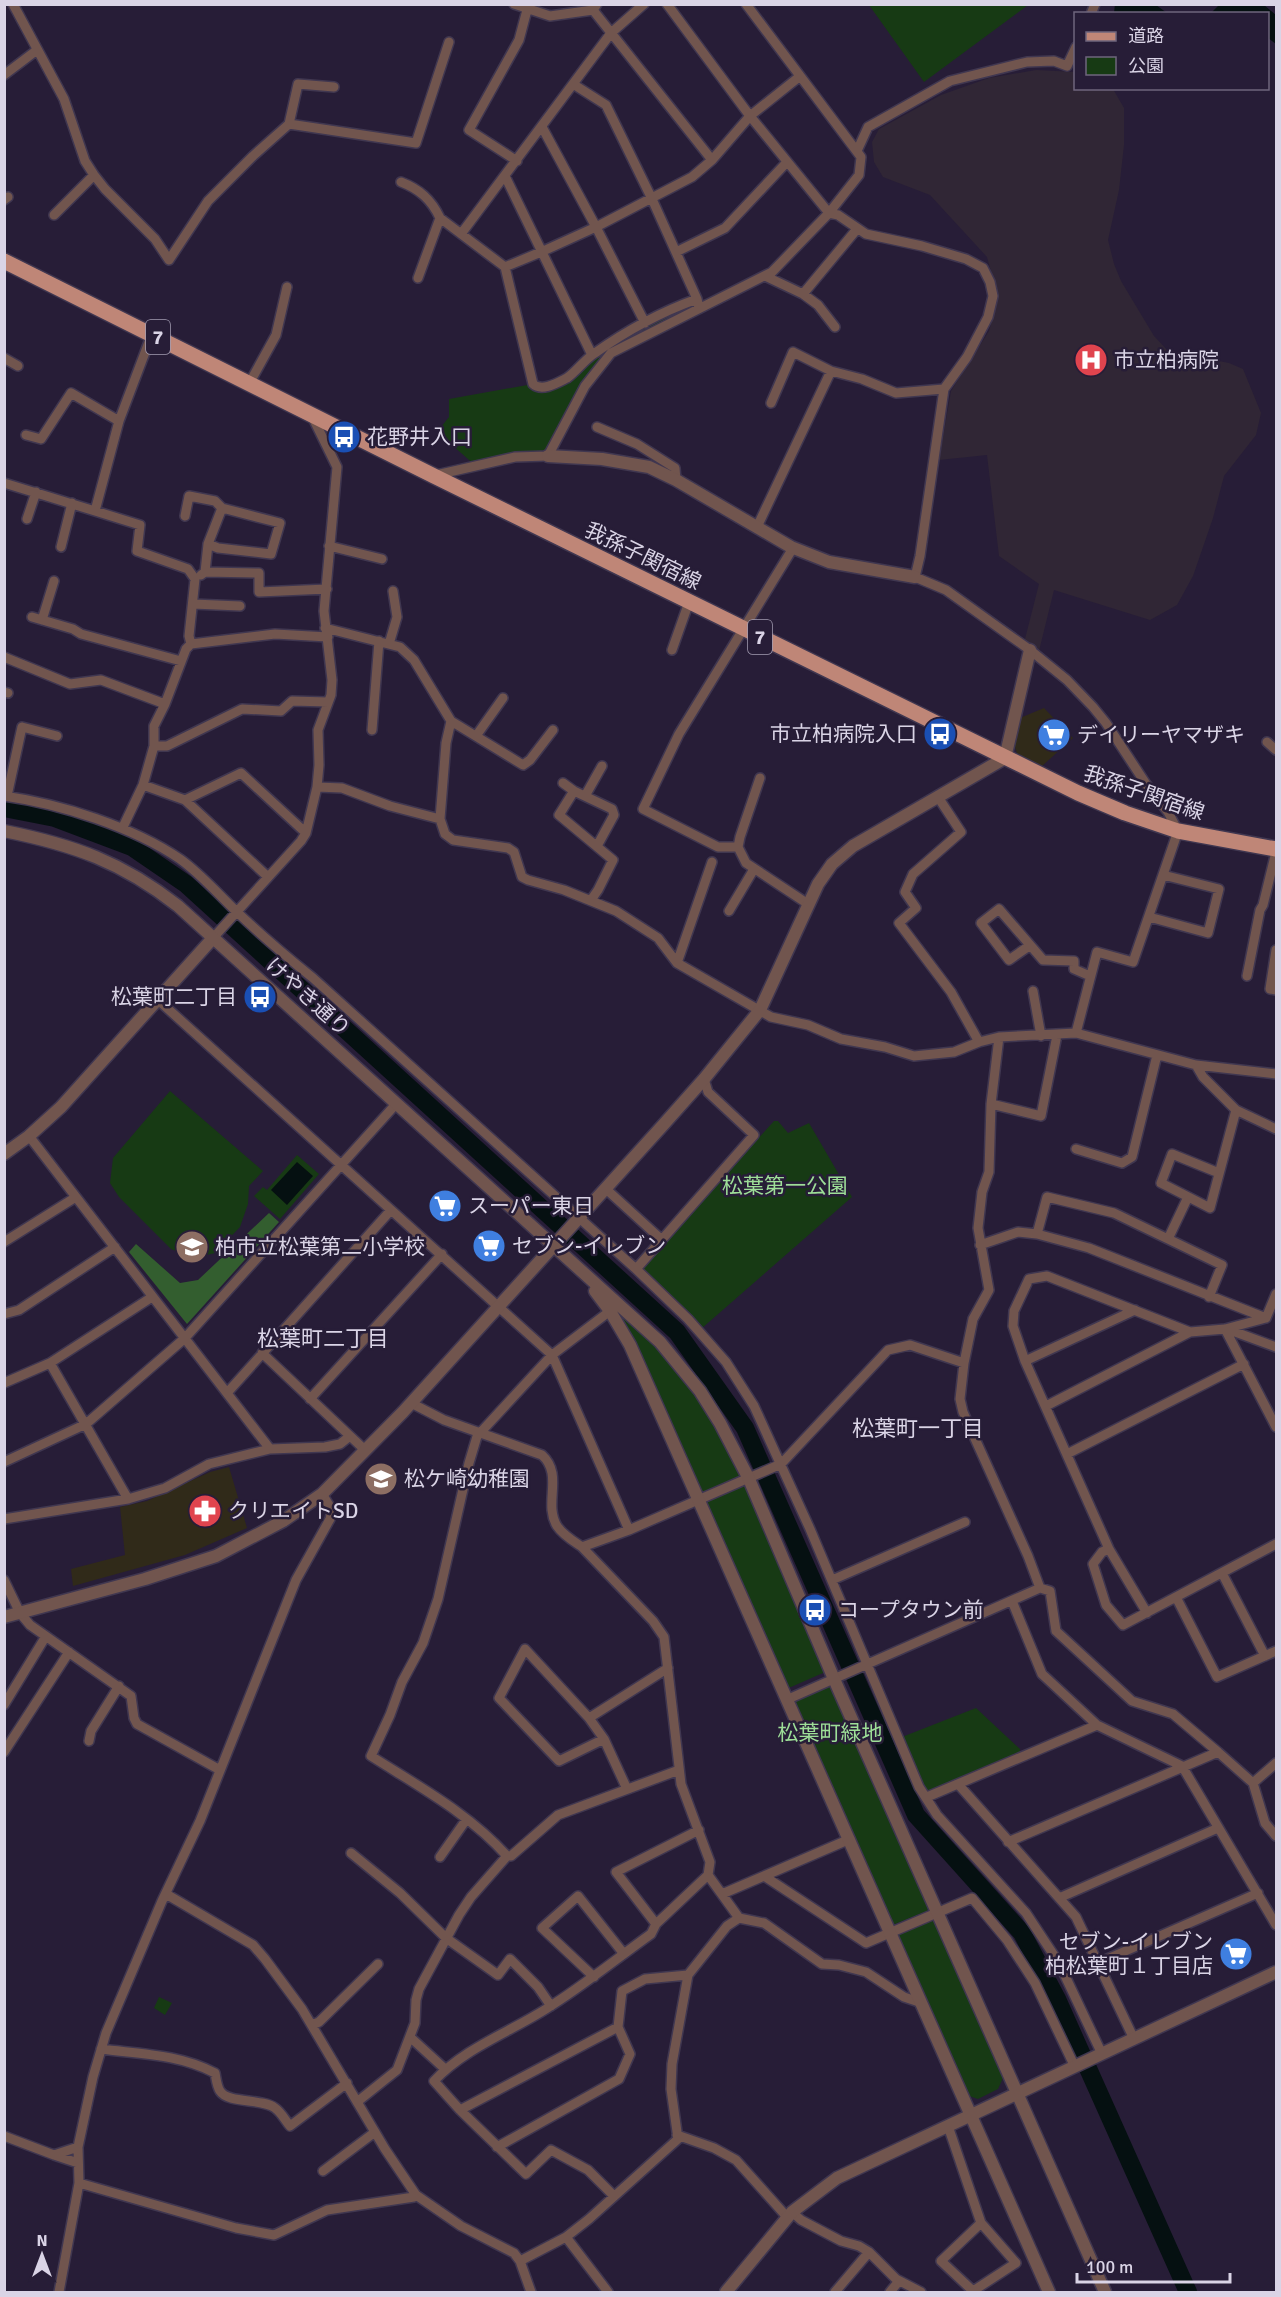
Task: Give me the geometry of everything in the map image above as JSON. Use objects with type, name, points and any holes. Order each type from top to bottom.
[{"type":"main road","name":"我孫子関宿線","points":[[4,261],[434,476],[1102,804],[1178,831],[1276,850]]},
{"type":"street","points":[[13,4],[64,99],[85,161],[93,175],[154,239],[170,260],[208,201],[289,124],[298,84],[334,87]]},
{"type":"street","points":[[514,4],[537,14],[550,16],[595,7],[611,33],[712,160]]},
{"type":"street","points":[[537,14],[544,4]]},
{"type":"street","points":[[461,234],[611,33],[644,4]]},
{"type":"street","points":[[667,4],[750,116],[829,213],[838,215],[866,234],[922,246],[966,259],[983,268],[990,282],[993,296],[988,317],[967,357],[944,389],[921,556],[915,577]]},
{"type":"street","points":[[548,456],[585,386],[611,353],[698,304],[772,272],[829,213],[859,175],[861,157],[746,4]]},
{"type":"street","points":[[517,161],[469,130],[519,40],[527,10]]},
{"type":"street","points":[[289,124],[416,143],[449,42]]},
{"type":"street","points":[[4,75],[37,51]]},
{"type":"street","points":[[857,151],[868,127],[950,81],[1027,62],[1054,61],[1067,66],[1074,51]]},
{"type":"street","points":[[505,267],[596,227],[692,177],[712,160],[750,116],[800,77]]},
{"type":"street","points":[[573,84],[606,105],[652,199],[698,304]]},
{"type":"street","points":[[542,127],[645,323]]},
{"type":"street","points":[[676,252],[725,228],[787,162]]},
{"type":"street","points":[[54,215],[93,175]]},
{"type":"street","points":[[505,176],[592,355]]},
{"type":"street","points":[[401,182],[418,189],[436,209],[440,218],[505,267],[533,384],[537,388],[567,377],[592,355],[672,308],[698,304]]},
{"type":"street","points":[[418,278],[440,218]]},
{"type":"street","points":[[803,294],[857,229]]},
{"type":"street","points":[[765,276],[803,294],[818,305],[835,327]]},
{"type":"street","points":[[249,384],[276,335],[287,287]]},
{"type":"street","points":[[95,511],[119,421],[152,334]]},
{"type":"street","points":[[771,403],[793,352],[831,371],[862,379],[896,393],[944,389]]},
{"type":"street","points":[[4,358],[18,366]]},
{"type":"street","points":[[757,527],[831,371]]},
{"type":"street","points":[[26,435],[41,439],[71,393],[119,421]]},
{"type":"street","points":[[4,1154],[29,1136],[61,1107],[306,833],[317,787],[318,730],[331,695],[332,680],[326,632],[327,589],[337,467],[311,414]]},
{"type":"street","points":[[597,427],[638,444],[675,468],[676,480]]},
{"type":"street","points":[[434,476],[515,457],[548,456],[629,463],[649,467],[676,480],[793,548],[829,562],[915,577],[946,590],[1030,650],[1066,680],[1093,707],[1168,812],[1178,831],[1133,962],[1097,952],[1076,1034]]},
{"type":"street","points":[[4,483],[140,525],[137,551],[188,569],[195,579],[189,636],[191,644]]},
{"type":"street","points":[[27,519],[36,492]]},
{"type":"street","points":[[184,516],[189,496],[215,501],[222,508],[280,523],[271,554],[218,548],[208,544]]},
{"type":"street","points":[[61,547],[72,503]]},
{"type":"street","points":[[205,572],[208,544],[222,508]]},
{"type":"street","points":[[329,546],[382,559]]},
{"type":"street","points":[[738,848],[718,847],[643,809],[679,734],[793,548]]},
{"type":"street","points":[[195,579],[205,572],[259,573],[260,592],[327,589]]},
{"type":"street","points":[[42,620],[54,581]]},
{"type":"street","points":[[372,730],[384,643],[397,617],[393,591]]},
{"type":"street","points":[[672,650],[689,602]]},
{"type":"street","points":[[193,604],[240,606]]},
{"type":"street","points":[[32,617],[74,629],[81,634],[181,661]]},
{"type":"street","points":[[123,827],[143,785],[154,746],[154,726],[186,649],[191,644],[275,634],[326,632],[384,643],[400,647],[414,660],[451,721],[523,765],[530,760],[553,730]]},
{"type":"street","points":[[4,1617],[145,1579],[216,1556],[283,1521],[322,1494],[411,1403],[606,1189],[704,1079],[760,1011],[808,904],[825,872],[851,848],[1005,758],[1030,650]]},
{"type":"street","points":[[4,657],[70,684],[101,680],[165,704]]},
{"type":"street","points":[[477,736],[503,698]]},
{"type":"street","points":[[154,746],[167,746],[242,709],[281,711],[292,701],[328,702]]},
{"type":"street","points":[[451,721],[446,743],[440,819],[445,834],[453,840],[508,848],[514,852],[522,877],[564,890],[616,911],[658,938],[677,963],[692,974],[780,1020],[808,1025],[833,1036],[914,1056],[954,1052],[999,1037],[1076,1034],[1196,1065],[1276,1074]]},
{"type":"street","points":[[57,736],[22,727],[6,796],[36,802],[123,827],[156,844],[202,877],[234,913],[577,1220],[636,1269],[688,1319],[726,1362],[754,1406],[778,1465],[832,1580],[865,1666],[919,1787],[937,1815],[1033,1923],[1059,1963],[1099,2055]]},
{"type":"street","points":[[1267,742],[1276,750]]},
{"type":"street","points":[[585,796],[602,766]]},
{"type":"street","points":[[185,800],[241,772],[306,833]]},
{"type":"street","points":[[760,778],[738,848],[746,863],[808,904]]},
{"type":"street","points":[[564,783],[574,791],[612,808],[614,815],[597,846]]},
{"type":"street","points":[[143,785],[185,800],[268,877]]},
{"type":"street","points":[[317,787],[342,788],[390,806],[440,819]]},
{"type":"street","points":[[574,791],[558,815],[613,860],[591,900]]},
{"type":"street","points":[[938,797],[961,832],[913,874],[905,892],[916,908],[899,923],[951,992],[979,1042]]},
{"type":"street","name":"けやき通り","points":[[4,831],[67,845],[116,865],[157,890],[216,933],[396,1104],[553,1246]]},
{"type":"street","points":[[1247,976],[1260,910],[1276,850]]},
{"type":"street","points":[[677,963],[712,862]]},
{"type":"street","points":[[729,911],[754,868]]},
{"type":"street","points":[[1149,917],[1208,933],[1219,889],[1163,875]]},
{"type":"street","points":[[1029,946],[1009,960],[981,923],[999,909],[1043,960],[1074,961],[1074,969],[1090,976]]},
{"type":"street","points":[[1276,950],[1270,989],[1276,990]]},
{"type":"street","points":[[1033,991],[1041,1036]]},
{"type":"street","points":[[157,999],[552,1355],[629,1530]]},
{"type":"street","points":[[991,1104],[1041,1116],[1057,1035]]},
{"type":"street","points":[[999,1037],[991,1104],[989,1172],[982,1192],[978,1228],[988,1290],[973,1319],[964,1363],[960,1399],[963,1412],[1028,1556],[1040,1588]]},
{"type":"street","points":[[1076,1149],[1122,1163],[1132,1157],[1157,1055]]},
{"type":"street","points":[[1196,1065],[1203,1077],[1236,1110],[1276,1129]]},
{"type":"street","points":[[636,1269],[754,1135],[708,1092],[704,1079]]},
{"type":"street","points":[[4,1462],[86,1424],[185,1338],[396,1104]]},
{"type":"street","points":[[1219,1173],[1173,1154],[1161,1183],[1210,1208],[1236,1110]]},
{"type":"street","points":[[29,1136],[270,1449]]},
{"type":"street","points":[[606,1189],[662,1240]]},
{"type":"street","points":[[4,1242],[76,1197]]},
{"type":"street","points":[[1037,1234],[1047,1197],[1114,1213],[1222,1265],[1209,1297]]},
{"type":"street","points":[[1168,1239],[1188,1197]]},
{"type":"street","points":[[226,1393],[391,1209]]},
{"type":"street","points":[[980,1245],[1018,1232],[1037,1234],[1089,1248],[1266,1318]]},
{"type":"street","points":[[553,1246],[586,1280],[610,1311],[630,1345],[1049,2292]]},
{"type":"street","points":[[553,1246],[660,1342],[675,1359],[700,1391],[753,1477],[936,1913],[1105,2292]]},
{"type":"street","points":[[4,1314],[19,1310],[115,1247]]},
{"type":"street","points":[[310,1399],[442,1254]]},
{"type":"street","points":[[1147,1612],[1109,1549],[1025,1361],[1013,1326],[1014,1311],[1029,1279],[1047,1276],[1190,1332]]},
{"type":"street","points":[[1266,1318],[1276,1294]]},
{"type":"street","points":[[4,1383],[50,1363],[152,1297]]},
{"type":"street","points":[[1025,1361],[1135,1310]]},
{"type":"street","points":[[507,1856],[466,1820],[431,1794],[371,1756],[402,1682],[423,1643],[438,1599],[469,1463],[479,1433],[552,1355],[610,1311]]},
{"type":"street","points":[[1046,1406],[1190,1332],[1226,1329],[1266,1318]]},
{"type":"street","points":[[1226,1329],[1276,1347]]},
{"type":"street","points":[[1226,1329],[1276,1427]]},
{"type":"street","points":[[582,1547],[629,1530],[778,1465],[888,1350],[910,1345],[964,1363]]},
{"type":"street","points":[[262,1353],[366,1451]]},
{"type":"street","points":[[50,1363],[128,1499]]},
{"type":"street","points":[[1067,1454],[1244,1364]]},
{"type":"street","points":[[411,1403],[436,1416],[542,1455],[550,1463],[552,1511],[556,1525],[569,1539],[582,1547],[653,1621],[664,1637],[681,1784],[710,1862],[708,1875],[656,1924],[651,1934],[594,1977],[551,2006],[464,2055],[445,2069],[434,2081],[460,2110],[526,2174],[551,2150],[588,2170],[614,2196]]},
{"type":"street","points":[[4,1519],[128,1499],[165,1488],[209,1464],[270,1449],[325,1447],[340,1444],[350,1436]]},
{"type":"street","points":[[59,2292],[79,2183],[78,2146],[101,2049],[166,1894],[200,1821],[296,1580],[330,1519],[332,1510],[322,1494]]},
{"type":"street","points":[[832,1580],[965,1522]]},
{"type":"street","points":[[1109,1549],[1102,1552],[1093,1564],[1106,1605],[1123,1625],[1276,1544]]},
{"type":"street","points":[[1222,1573],[1265,1656]]},
{"type":"street","points":[[4,1580],[20,1613],[30,1625],[131,1696],[137,1724],[220,1770]]},
{"type":"street","points":[[786,1700],[1040,1588],[1050,1592],[1056,1630],[1123,1693],[1132,1701],[1173,1714],[1253,1783],[1265,1823],[1276,1836]]},
{"type":"street","points":[[1176,1597],[1217,1677],[1276,1651]]},
{"type":"street","points":[[1012,1601],[1042,1674],[1097,1725],[1182,1766],[1276,1925]]},
{"type":"street","points":[[4,1705],[46,1636]]},
{"type":"street","points":[[604,1739],[559,1761],[499,1698],[525,1649],[589,1718],[604,1739],[627,1789]]},
{"type":"street","points":[[4,1752],[69,1652]]},
{"type":"street","points":[[589,1718],[668,1668]]},
{"type":"street","points":[[89,1741],[91,1731],[118,1686]]},
{"type":"street","points":[[927,1797],[1097,1725]]},
{"type":"street","points":[[1008,1842],[1218,1752]]},
{"type":"street","points":[[1253,1783],[1276,1762]]},
{"type":"street","points":[[357,2102],[397,2070],[415,2023],[419,1989],[471,1897],[507,1856],[516,1852],[558,1815],[679,1770]]},
{"type":"street","points":[[958,1784],[1077,1917],[1134,2039]]},
{"type":"street","points":[[440,1857],[466,1820]]},
{"type":"street","points":[[1059,1898],[1218,1828]]},
{"type":"street","points":[[656,1924],[616,1872],[699,1830]]},
{"type":"street","points":[[722,1894],[850,1839]]},
{"type":"street","points":[[351,1852],[400,1893],[446,1938],[498,1975],[510,1959],[538,1987],[551,2006]]},
{"type":"street","points":[[708,1875],[739,1918],[764,1923],[822,1964],[839,1965],[866,1972],[904,1997],[922,2003]]},
{"type":"street","points":[[764,1876],[866,1943],[972,1898],[1007,1940],[1035,1983],[1077,2066]]},
{"type":"street","points":[[1098,1963],[1258,1893]]},
{"type":"street","points":[[166,1894],[253,1945],[303,2008],[375,2132],[416,2195],[461,2226],[514,2253],[520,2261],[531,2292]]},
{"type":"street","points":[[594,1977],[542,1928],[578,1896],[624,1954]]},
{"type":"street","points":[[520,2261],[566,2237],[678,2139],[671,2089],[672,2064],[688,1975],[727,1926],[739,1918]]},
{"type":"street","points":[[312,2025],[319,2022],[378,1964]]},
{"type":"street","points":[[726,2292],[790,2215],[837,2178],[1276,1972]]},
{"type":"street","points":[[497,2147],[619,2079],[630,2054],[618,2027],[622,1990],[645,1980],[688,1975]]},
{"type":"street","points":[[460,2110],[618,2027]]},
{"type":"street","points":[[410,2037],[445,2069]]},
{"type":"street","points":[[101,2049],[168,2057],[207,2069],[215,2073],[219,2090],[223,2095],[274,2107],[290,2126],[347,2083]]},
{"type":"street","points":[[948,2126],[981,2223],[1016,2263],[973,2291],[941,2261],[981,2223]]},
{"type":"street","points":[[323,2171],[375,2132]]},
{"type":"street","points":[[677,2135],[714,2148],[736,2160],[790,2215],[833,2237],[860,2246],[899,2281],[921,2292]]},
{"type":"street","points":[[4,2136],[78,2163]]},
{"type":"street","points":[[54,2155],[78,2146]]},
{"type":"street","points":[[79,2183],[236,2228],[274,2235],[327,2210],[416,2195]]},
{"type":"street","points":[[566,2237],[608,2292]]},
{"type":"street","points":[[835,2292],[869,2252]]},
{"type":"street","points":[[890,2292],[899,2281]]},
{"type":"shaded area","points":[[1115,4],[1156,5],[1166,12],[1114,12]]},
{"type":"shaded area","points":[[1219,5],[1264,5],[1276,15],[1276,44],[1269,39],[1269,12],[1212,12]]},
{"type":"shaded area","name":"市立柏病院","points":[[1036,70],[1074,72],[1074,90],[1114,90],[1124,108],[1124,145],[1119,190],[1108,240],[1121,281],[1154,336],[1168,351],[1229,363],[1243,369],[1261,413],[1256,435],[1224,476],[1213,518],[1193,576],[1177,605],[1150,620],[1054,590],[1039,651],[1025,639],[1039,584],[999,556],[987,455],[939,460],[951,391],[989,331],[994,313],[995,286],[987,257],[930,195],[883,177],[874,162],[872,142],[879,129],[941,95],[989,78]]},
{"type":"shaded area","points":[[1044,708],[1073,738],[1041,767],[1018,756],[1014,744],[1020,718]]},
{"type":"shaded area","points":[[297,1162],[313,1176],[287,1205],[271,1190]]},
{"type":"shaded area","points":[[229,1467],[247,1528],[185,1555],[73,1586],[71,1569],[125,1555],[120,1507],[147,1501],[210,1472]]},
{"type":"green space","points":[[869,5],[1028,5],[924,82]]},
{"type":"green space","points":[[697,299],[699,308],[611,353],[585,386],[548,456],[476,466],[437,432],[449,417],[449,399],[533,384],[537,388],[567,377],[592,355]]},
{"type":"green space","points":[[170,1091],[263,1171],[249,1186],[248,1204],[240,1227],[215,1253],[193,1258],[171,1249],[119,1197],[110,1183],[113,1158]]},
{"type":"green space","name":"松葉第一公園","points":[[774,1121],[778,1121],[788,1133],[809,1123],[852,1197],[701,1329],[640,1269]]},
{"type":"green space","points":[[297,1155],[319,1174],[280,1219],[254,1196],[263,1187],[267,1190]]},
{"type":"green space","points":[[269,1213],[279,1222],[187,1324],[129,1252],[136,1244],[180,1283],[198,1280]]},
{"type":"green space","points":[[621,1314],[647,1336],[695,1395],[723,1440],[740,1473],[739,1477],[704,1492],[699,1491],[620,1317]]},
{"type":"green space","name":"松葉町緑地","points":[[743,1486],[746,1488],[825,1670],[791,1687],[786,1687],[706,1505],[707,1501]]},
{"type":"green space","name":"松葉町緑地","points":[[830,1686],[833,1688],[928,1906],[927,1911],[895,1924],[891,1923],[794,1705],[796,1701]]},
{"type":"green space","points":[[976,1708],[1020,1749],[1020,1753],[927,1793],[902,1737]]},
{"type":"green space","points":[[930,1919],[935,1921],[1003,2078],[998,2089],[978,2099],[966,2095],[897,1938],[899,1934]]},
{"type":"green space","points":[[159,1997],[172,2003],[165,2015],[154,2008]]},
{"type":"waterway","points":[[4,808],[55,818],[132,847],[186,884],[677,1332],[745,1428],[916,1815],[1022,1933],[1057,1999],[1188,2292]]},
{"type":"place","name":"市立柏病院","points":[[1091,360]]},
{"type":"place","name":"花野井入口","points":[[344,437]]},
{"type":"place","name":"市立柏病院入口","points":[[940,734]]},
{"type":"place","name":"デイリーヤマザキ","points":[[1054,735]]},
{"type":"place","name":"松葉町二丁目","points":[[260,997]]},
{"type":"place","name":"スーパー東日","points":[[445,1206]]},
{"type":"place","name":"セブン-イレブン","points":[[489,1246]]},
{"type":"place","name":"柏市立松葉第二小学校","points":[[192,1247]]},
{"type":"place","name":"松ケ崎幼稚園","points":[[381,1479]]},
{"type":"place","name":"クリエイトSD","points":[[205,1511]]},
{"type":"place","name":"コープタウン前","points":[[815,1610]]},
{"type":"place","name":"セブン-イレブン 柏松葉町１丁目店","points":[[1236,1954]]},
{"type":"district","name":"松葉町二丁目","points":[[323,1338]]},
{"type":"district","name":"松葉町一丁目","points":[[918,1428]]}]
